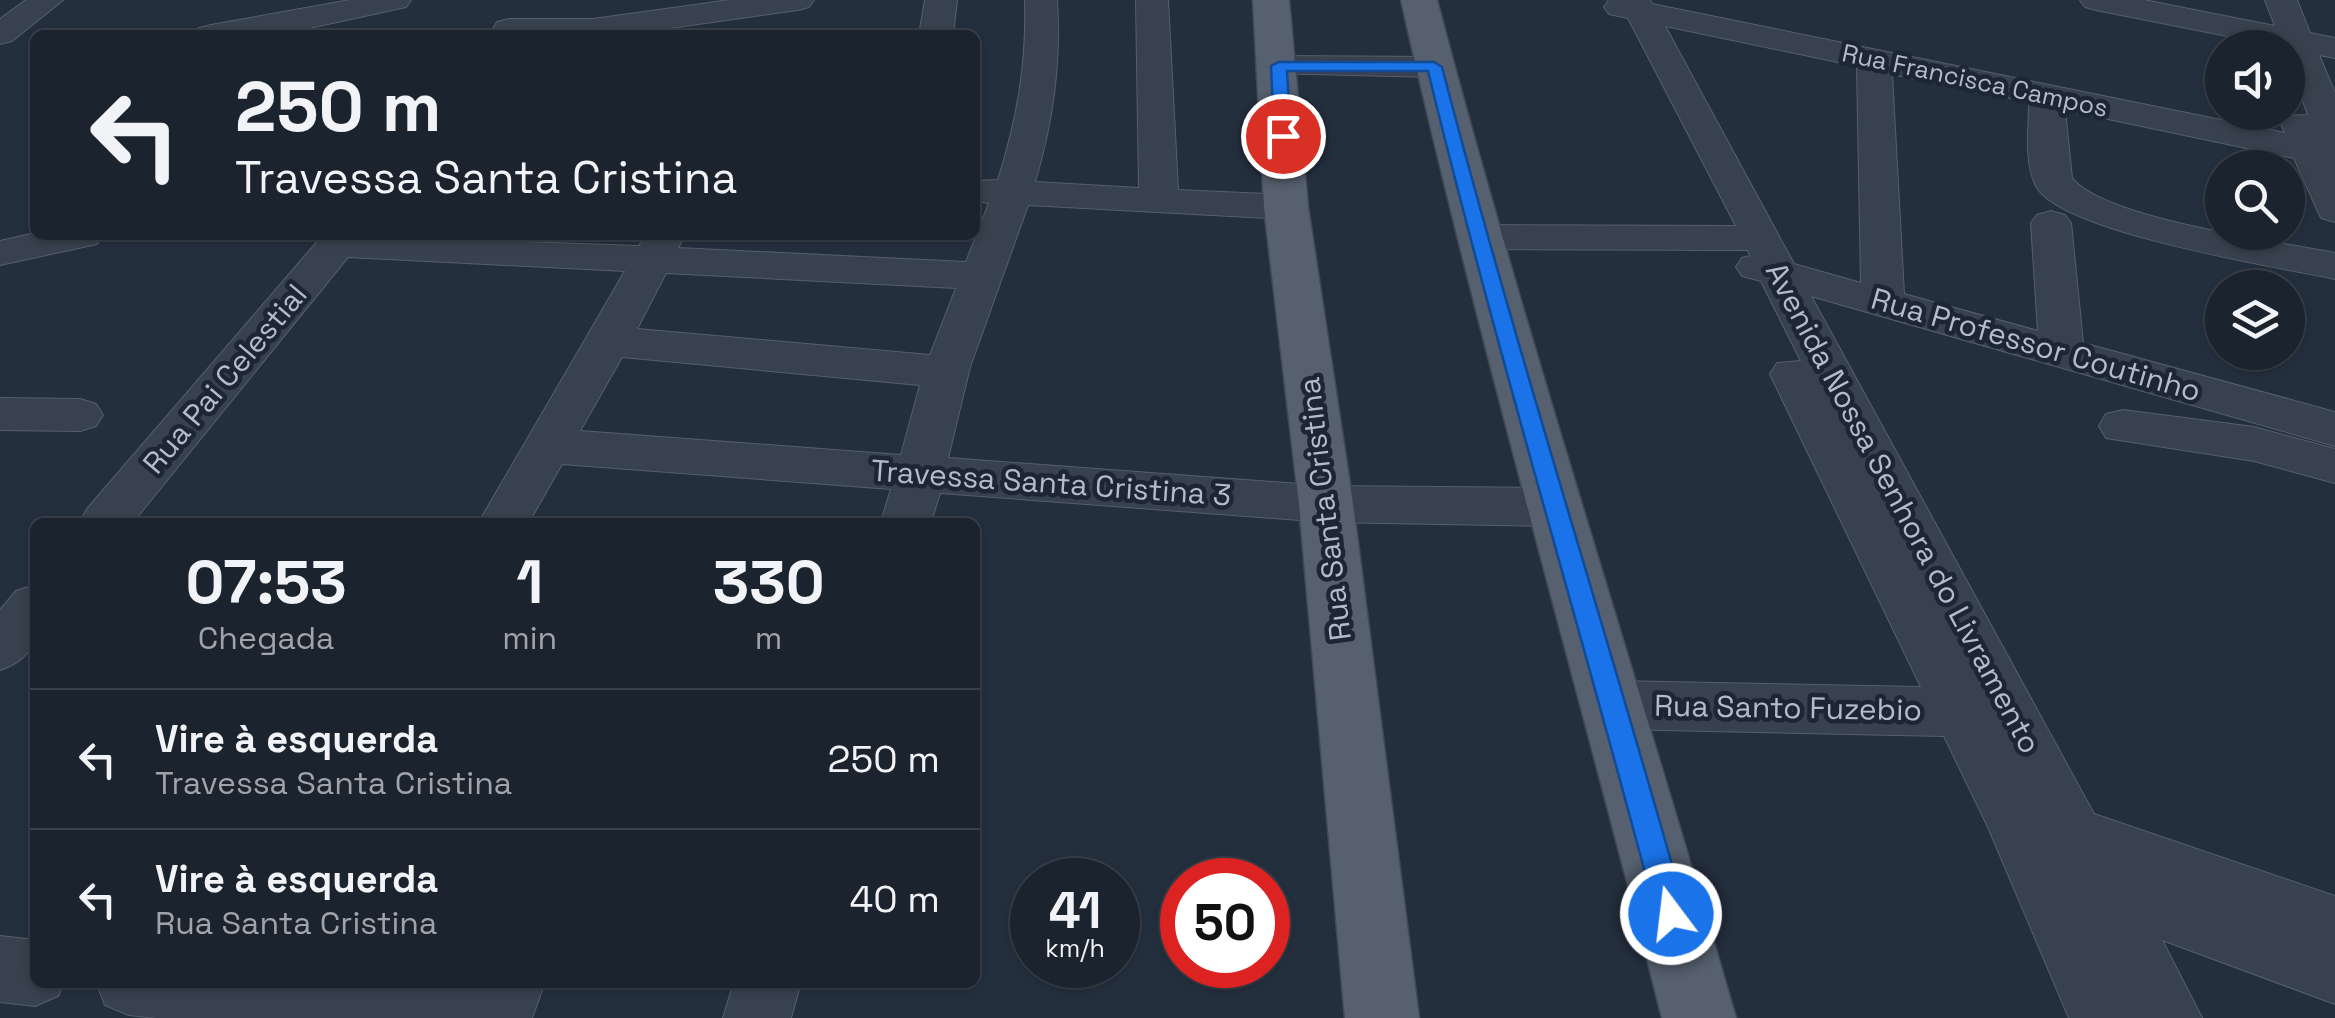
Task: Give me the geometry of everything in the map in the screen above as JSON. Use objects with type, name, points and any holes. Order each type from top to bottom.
[{"type":"main road","name":"Rua Santa Cristina","points":[[1272,0],[1286,207],[1326,504],[1382,1018]]},
{"type":"main road","points":[[1419,0],[1478,238],[1700,1018]]},
{"type":"street","points":[[0,34],[47,0]]},
{"type":"street","points":[[262,30],[296,0]]},
{"type":"street","points":[[268,30],[394,0]]},
{"type":"street","points":[[508,30],[536,0]]},
{"type":"street","points":[[564,30],[798,0]]},
{"type":"street","points":[[937,30],[942,0]]},
{"type":"street","points":[[907,518],[947,372],[980,276],[993,192],[1024,162],[1044,57],[1041,0]]},
{"type":"street","points":[[1152,0],[1159,203]]},
{"type":"street","points":[[2096,0],[2230,30]]},
{"type":"street","points":[[2250,0],[2269,30]]},
{"type":"street","points":[[2276,30],[2281,0]]},
{"type":"street","name":"Rua Francisca Campos","points":[[1635,4],[2046,95],[2324,142]]},
{"type":"street","name":"Rua Francisca Campos","points":[[1635,4],[2324,142]]},
{"type":"street","name":"Avenida Nossa Senhora do Livramento","points":[[1635,4],[1961,712],[2168,1018]]},
{"type":"street","points":[[2305,44],[2335,48]]},
{"type":"street","points":[[0,48],[30,47]]},
{"type":"street","points":[[1874,59],[1883,300]]},
{"type":"street","points":[[1279,66],[1434,67]]},
{"type":"street","points":[[2046,95],[2056,187],[2078,206],[2335,266]]},
{"type":"street","points":[[2305,102],[2324,142],[2335,210]]},
{"type":"street","points":[[2305,118],[2324,142]]},
{"type":"street","points":[[993,192],[1286,207]]},
{"type":"street","points":[[2051,223],[2062,353]]},
{"type":"street","name":"Rua Professor Coutinho","points":[[1478,238],[1750,252],[1883,300],[2335,429]]},
{"type":"street","points":[[10,247],[53,240]]},
{"type":"street","points":[[341,240],[658,248],[980,276]]},
{"type":"street","name":"Rua Pai Celestial","points":[[108,518],[341,240]]},
{"type":"street","points":[[506,518],[658,248]]},
{"type":"street","name":"Avenida Nossa Senhora do Livramento","points":[[1750,252],[2057,851],[2103,1018]]},
{"type":"street","points":[[609,341],[947,372]]},
{"type":"street","points":[[0,414],[80,415]]},
{"type":"street","points":[[2123,426],[2254,444],[2335,466]]},
{"type":"street","name":"Travessa Santa Cristina 3","points":[[547,446],[1326,504],[1556,507]]},
{"type":"street","points":[[0,648],[30,612]]},
{"type":"street","name":"Rua Santo Fuzebio","points":[[1614,705],[1961,712]]},
{"type":"street","points":[[2057,851],[2335,927]]},
{"type":"street","points":[[2057,851],[2335,971]]},
{"type":"street","points":[[0,970],[30,973]]},
{"type":"street","points":[[170,988],[238,998],[474,1018]]},
{"type":"street","points":[[498,1018],[510,988]]},
{"type":"street","points":[[757,1018],[766,988]]},
{"type":"route","points":[[1283,136],[1279,66],[1434,67],[1478,238],[1671,914]]}]
